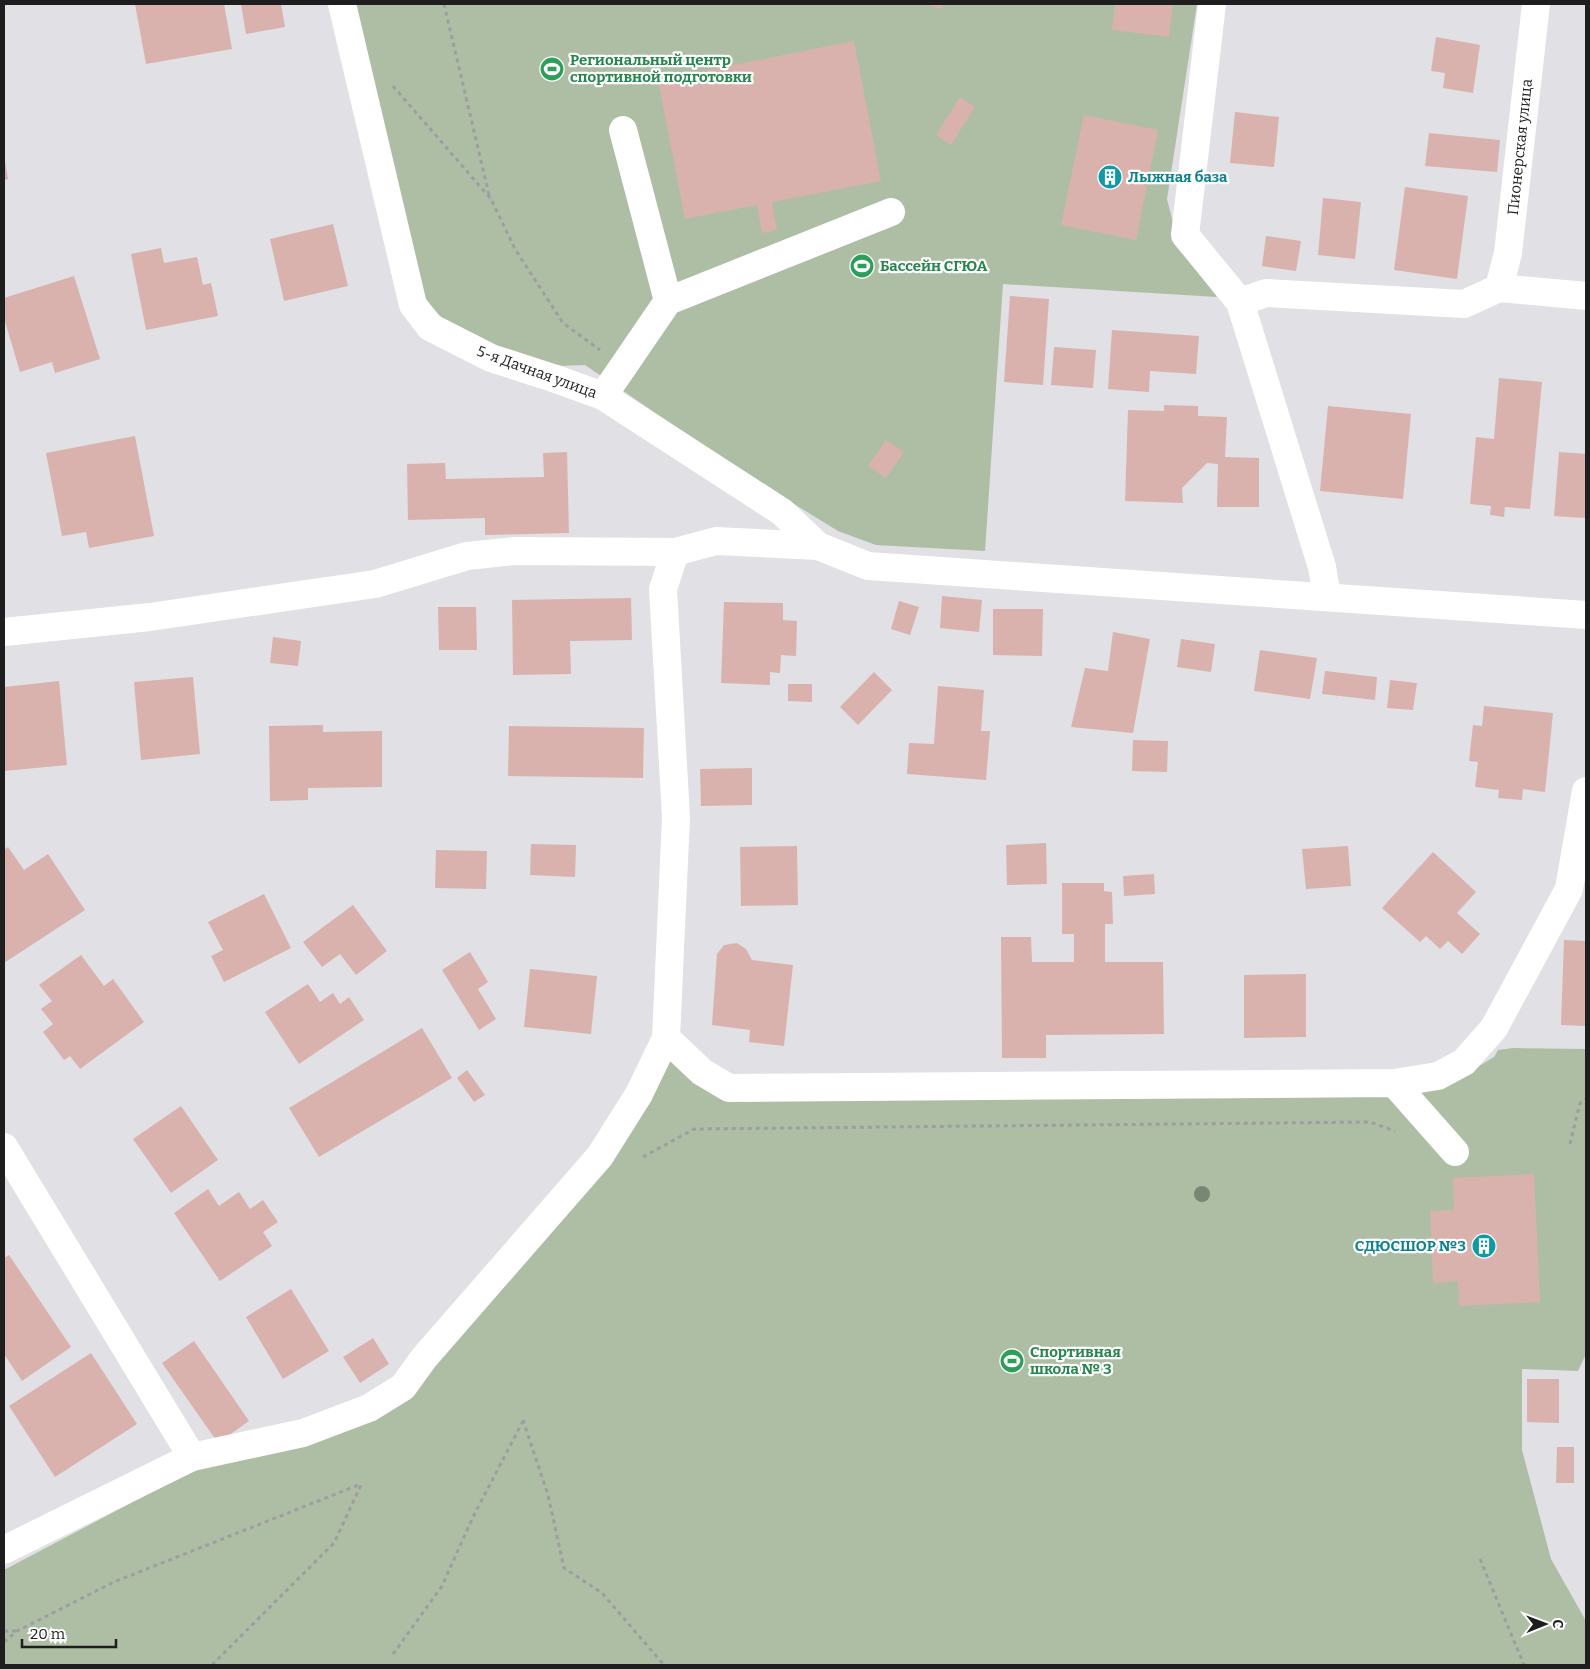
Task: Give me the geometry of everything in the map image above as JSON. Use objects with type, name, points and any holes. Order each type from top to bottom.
[{"type":"street","name":"5-я Дачная улица","points":[[342,4],[413,305],[430,326],[491,358],[603,396],[782,512],[818,546]]},
{"type":"street","points":[[1212,4],[1185,235],[1240,302],[1322,567],[1327,596]]},
{"type":"street","name":"Пионерская улица","points":[[1499,288],[1508,253],[1536,4]]},
{"type":"street","points":[[623,130],[668,302]]},
{"type":"street","points":[[603,396],[668,302],[891,212]]},
{"type":"street","points":[[1240,302],[1266,293],[1464,304],[1499,288],[1586,296]]},
{"type":"street","points":[[4,632],[150,617],[375,584],[468,556],[515,551],[675,552],[716,541],[818,546],[868,566],[1586,615]]},
{"type":"street","points":[[4,1550],[192,1458],[303,1433],[369,1408],[403,1387],[424,1358],[600,1156],[639,1094],[666,1038],[676,817],[663,589],[675,552]]},
{"type":"street","points":[[666,1038],[702,1072],[728,1088],[1394,1083],[1438,1076],[1464,1062],[1494,1028],[1569,889],[1586,791]]},
{"type":"street","points":[[1394,1083],[1455,1152]]},
{"type":"street","points":[[4,1147],[192,1458]]},
{"type":"path","points":[[444,4],[490,199]]},
{"type":"path","points":[[392,84],[490,199],[516,249],[563,323],[624,368]]},
{"type":"path","points":[[1570,1144],[1580,1102],[1586,1099]]},
{"type":"path","points":[[643,1157],[694,1129],[1370,1122],[1399,1132]]},
{"type":"path","points":[[393,1654],[442,1586],[473,1517],[523,1420],[548,1495],[564,1568],[602,1594],[664,1665]]},
{"type":"path","points":[[4,1642],[17,1631],[114,1582],[361,1484],[334,1543],[212,1665]]},
{"type":"path","points":[[1480,1558],[1524,1665]]},
{"type":"path","points":[[4,1631],[17,1631]]},
{"type":"green space","name":"Бассейн СГЮА","points":[[353,4],[1197,4],[1167,199],[1179,247],[1217,297],[1003,284],[985,551],[876,545],[838,531],[742,472],[585,365],[557,366],[496,346],[444,320],[423,297]]},
{"type":"green space","name":"Спортивная школа № 3","points":[[1513,1048],[1586,1049],[1586,1354],[1578,1371],[1522,1369],[1522,1450],[1551,1559],[1586,1621],[1586,1665],[4,1665],[4,1570],[182,1476],[218,1462],[377,1414],[592,1151],[656,1053],[689,1070],[713,1092],[1419,1093],[1446,1086],[1494,1057],[1498,1050]]},
{"type":"building","points":[[135,4],[224,4],[232,49],[146,64]]},
{"type":"building","points":[[241,4],[281,4],[285,27],[246,34]]},
{"type":"building","points":[[927,4],[943,4],[941,9]]},
{"type":"building","points":[[1115,4],[1173,4],[1169,37],[1112,30]]},
{"type":"building","points":[[1436,37],[1480,45],[1473,93],[1443,88],[1445,73],[1431,71]]},
{"type":"building","points":[[854,41],[881,181],[772,202],[777,230],[762,233],[757,205],[685,219],[658,80]]},
{"type":"building","points":[[960,97],[975,107],[951,145],[936,135]]},
{"type":"building","points":[[1235,112],[1279,117],[1274,167],[1230,163]]},
{"type":"building","name":"Лыжная база","points":[[1084,115],[1158,130],[1136,240],[1061,225]]},
{"type":"building","points":[[1429,133],[1500,140],[1497,172],[1425,166]]},
{"type":"building","points":[[4,156],[8,179],[4,180]]},
{"type":"building","points":[[1405,187],[1468,196],[1457,279],[1394,270]]},
{"type":"building","points":[[1323,198],[1361,202],[1355,259],[1318,255]]},
{"type":"building","points":[[333,224],[348,286],[284,301],[270,239]]},
{"type":"building","points":[[1266,236],[1301,241],[1296,271],[1262,266]]},
{"type":"building","points":[[161,248],[164,263],[197,257],[203,285],[211,283],[218,316],[146,330],[131,254]]},
{"type":"building","points":[[74,276],[100,359],[55,373],[52,362],[20,372],[4,318],[4,298]]},
{"type":"building","points":[[1010,296],[1049,299],[1043,385],[1004,382]]},
{"type":"building","points":[[1112,330],[1199,336],[1196,374],[1150,371],[1149,392],[1108,389]]},
{"type":"building","points":[[1054,347],[1096,350],[1093,388],[1051,385]]},
{"type":"building","points":[[1499,378],[1542,382],[1530,509],[1505,507],[1504,517],[1490,515],[1491,506],[1470,504],[1476,437],[1494,439]]},
{"type":"building","points":[[1164,405],[1198,406],[1198,416],[1227,417],[1225,457],[1259,458],[1259,507],[1217,507],[1218,464],[1207,463],[1182,488],[1183,503],[1125,501],[1128,410],[1164,411]]},
{"type":"building","points":[[1328,406],[1411,414],[1403,499],[1320,491]]},
{"type":"building","points":[[135,436],[154,536],[89,548],[86,532],[62,536],[46,453]]},
{"type":"building","points":[[886,440],[904,452],[886,478],[868,466]]},
{"type":"building","points":[[567,452],[569,533],[485,535],[485,518],[408,520],[407,464],[445,463],[446,479],[544,477],[543,453]]},
{"type":"building","points":[[1559,452],[1586,454],[1586,518],[1554,516]]},
{"type":"building","points":[[942,596],[982,600],[979,632],[940,628]]},
{"type":"building","points":[[631,598],[632,640],[570,641],[571,674],[513,675],[512,600]]},
{"type":"building","points":[[899,601],[919,607],[910,635],[891,629]]},
{"type":"building","points":[[724,602],[783,603],[783,620],[797,621],[796,656],[781,655],[780,673],[770,672],[770,685],[721,683]]},
{"type":"building","points":[[438,607],[476,607],[477,650],[439,650]]},
{"type":"building","points":[[993,609],[1043,609],[1042,656],[993,655]]},
{"type":"building","points":[[1113,632],[1150,639],[1133,733],[1071,727],[1085,668],[1108,671]]},
{"type":"building","points":[[273,637],[301,641],[298,666],[270,663]]},
{"type":"building","points":[[1181,639],[1215,644],[1211,672],[1177,667]]},
{"type":"building","points":[[1260,650],[1317,658],[1310,699],[1254,691]]},
{"type":"building","points":[[1325,671],[1377,677],[1375,700],[1322,694]]},
{"type":"building","points":[[874,672],[892,690],[858,725],[840,707]]},
{"type":"building","points":[[193,677],[200,754],[141,760],[134,682]]},
{"type":"building","points":[[1390,680],[1417,683],[1413,710],[1387,708]]},
{"type":"building","points":[[59,681],[67,765],[4,771],[4,687]]},
{"type":"building","points":[[788,684],[812,684],[812,702],[788,701]]},
{"type":"building","points":[[938,686],[984,690],[981,731],[990,731],[986,780],[907,774],[909,743],[934,744]]},
{"type":"building","points":[[1484,706],[1553,713],[1545,792],[1523,789],[1522,800],[1498,798],[1499,790],[1475,787],[1478,762],[1469,761],[1473,725],[1482,726]]},
{"type":"building","points":[[323,725],[323,732],[382,731],[382,787],[308,788],[308,800],[270,801],[269,726]]},
{"type":"building","points":[[509,726],[644,728],[643,778],[508,776]]},
{"type":"building","points":[[1133,740],[1168,741],[1167,772],[1132,771]]},
{"type":"building","points":[[752,768],[752,805],[701,806],[700,769]]},
{"type":"building","points":[[1046,843],[1047,884],[1007,885],[1006,845]]},
{"type":"building","points":[[531,844],[576,845],[575,877],[530,875]]},
{"type":"building","points":[[797,846],[798,905],[741,906],[740,847]]},
{"type":"building","points":[[1348,846],[1351,886],[1306,889],[1302,849]]},
{"type":"building","points":[[8,847],[24,870],[48,854],[85,910],[4,963],[4,850]]},
{"type":"building","points":[[436,850],[487,851],[486,889],[435,888]]},
{"type":"building","points":[[1433,852],[1476,892],[1457,913],[1480,934],[1462,954],[1448,941],[1440,949],[1426,936],[1420,942],[1382,908]]},
{"type":"building","points":[[1154,874],[1155,894],[1124,896],[1123,876]]},
{"type":"building","points":[[1062,883],[1104,883],[1104,891],[1112,892],[1113,924],[1105,924],[1105,962],[1163,962],[1164,1034],[1046,1035],[1046,1058],[1002,1058],[1001,937],[1031,937],[1032,962],[1074,962],[1074,934],[1062,934]]},
{"type":"building","points":[[264,894],[291,948],[224,982],[211,956],[223,950],[208,922]]},
{"type":"building","points":[[353,905],[387,951],[356,975],[340,954],[322,967],[303,942]]},
{"type":"building","points":[[1564,940],[1586,941],[1586,1026],[1561,1025]]},
{"type":"building","points":[[737,943],[746,949],[752,960],[793,965],[784,1046],[749,1042],[750,1030],[712,1025],[717,954],[724,945]]},
{"type":"building","points":[[470,952],[488,982],[478,989],[496,1019],[479,1030],[442,970]]},
{"type":"building","points":[[81,955],[104,986],[113,979],[144,1022],[80,1069],[70,1056],[64,1060],[43,1032],[53,1024],[41,1009],[52,1001],[39,985]]},
{"type":"building","points":[[530,969],[597,976],[591,1034],[524,1027]]},
{"type":"building","points":[[1306,974],[1306,1037],[1244,1038],[1244,975]]},
{"type":"building","points":[[308,984],[320,1002],[333,993],[340,1004],[349,997],[364,1020],[299,1064],[265,1012]]},
{"type":"building","points":[[422,1028],[452,1078],[319,1157],[289,1108]]},
{"type":"building","points":[[467,1070],[485,1095],[474,1102],[457,1078]]},
{"type":"building","points":[[181,1106],[218,1160],[171,1193],[133,1139]]},
{"type":"building","name":"СДЮСШОР №3","points":[[1534,1174],[1540,1302],[1459,1306],[1458,1281],[1433,1283],[1430,1211],[1454,1210],[1453,1178]]},
{"type":"building","points":[[208,1189],[219,1206],[239,1192],[250,1209],[263,1200],[278,1222],[263,1232],[272,1246],[220,1281],[174,1213]]},
{"type":"building","points":[[9,1255],[71,1347],[22,1381],[4,1354],[4,1258]]},
{"type":"building","points":[[291,1289],[329,1351],[283,1379],[246,1317]]},
{"type":"building","points":[[373,1338],[389,1364],[360,1383],[343,1357]]},
{"type":"building","points":[[194,1341],[249,1421],[218,1443],[162,1363]]},
{"type":"building","points":[[91,1353],[137,1424],[55,1477],[9,1406]]},
{"type":"building","points":[[1527,1379],[1559,1379],[1559,1423],[1527,1422]]},
{"type":"building","points":[[1557,1447],[1574,1447],[1574,1483],[1556,1483]]},
{"type":"place","name":"Региональный центр спортивной подготовки","points":[[552,69]]},
{"type":"place","name":"Лыжная база","points":[[1110,177]]},
{"type":"place","name":"Бассейн СГЮА","points":[[862,266]]},
{"type":"place","name":"СДЮСШОР №3","points":[[1484,1246]]},
{"type":"place","name":"Спортивная школа № 3","points":[[1012,1361]]}]
